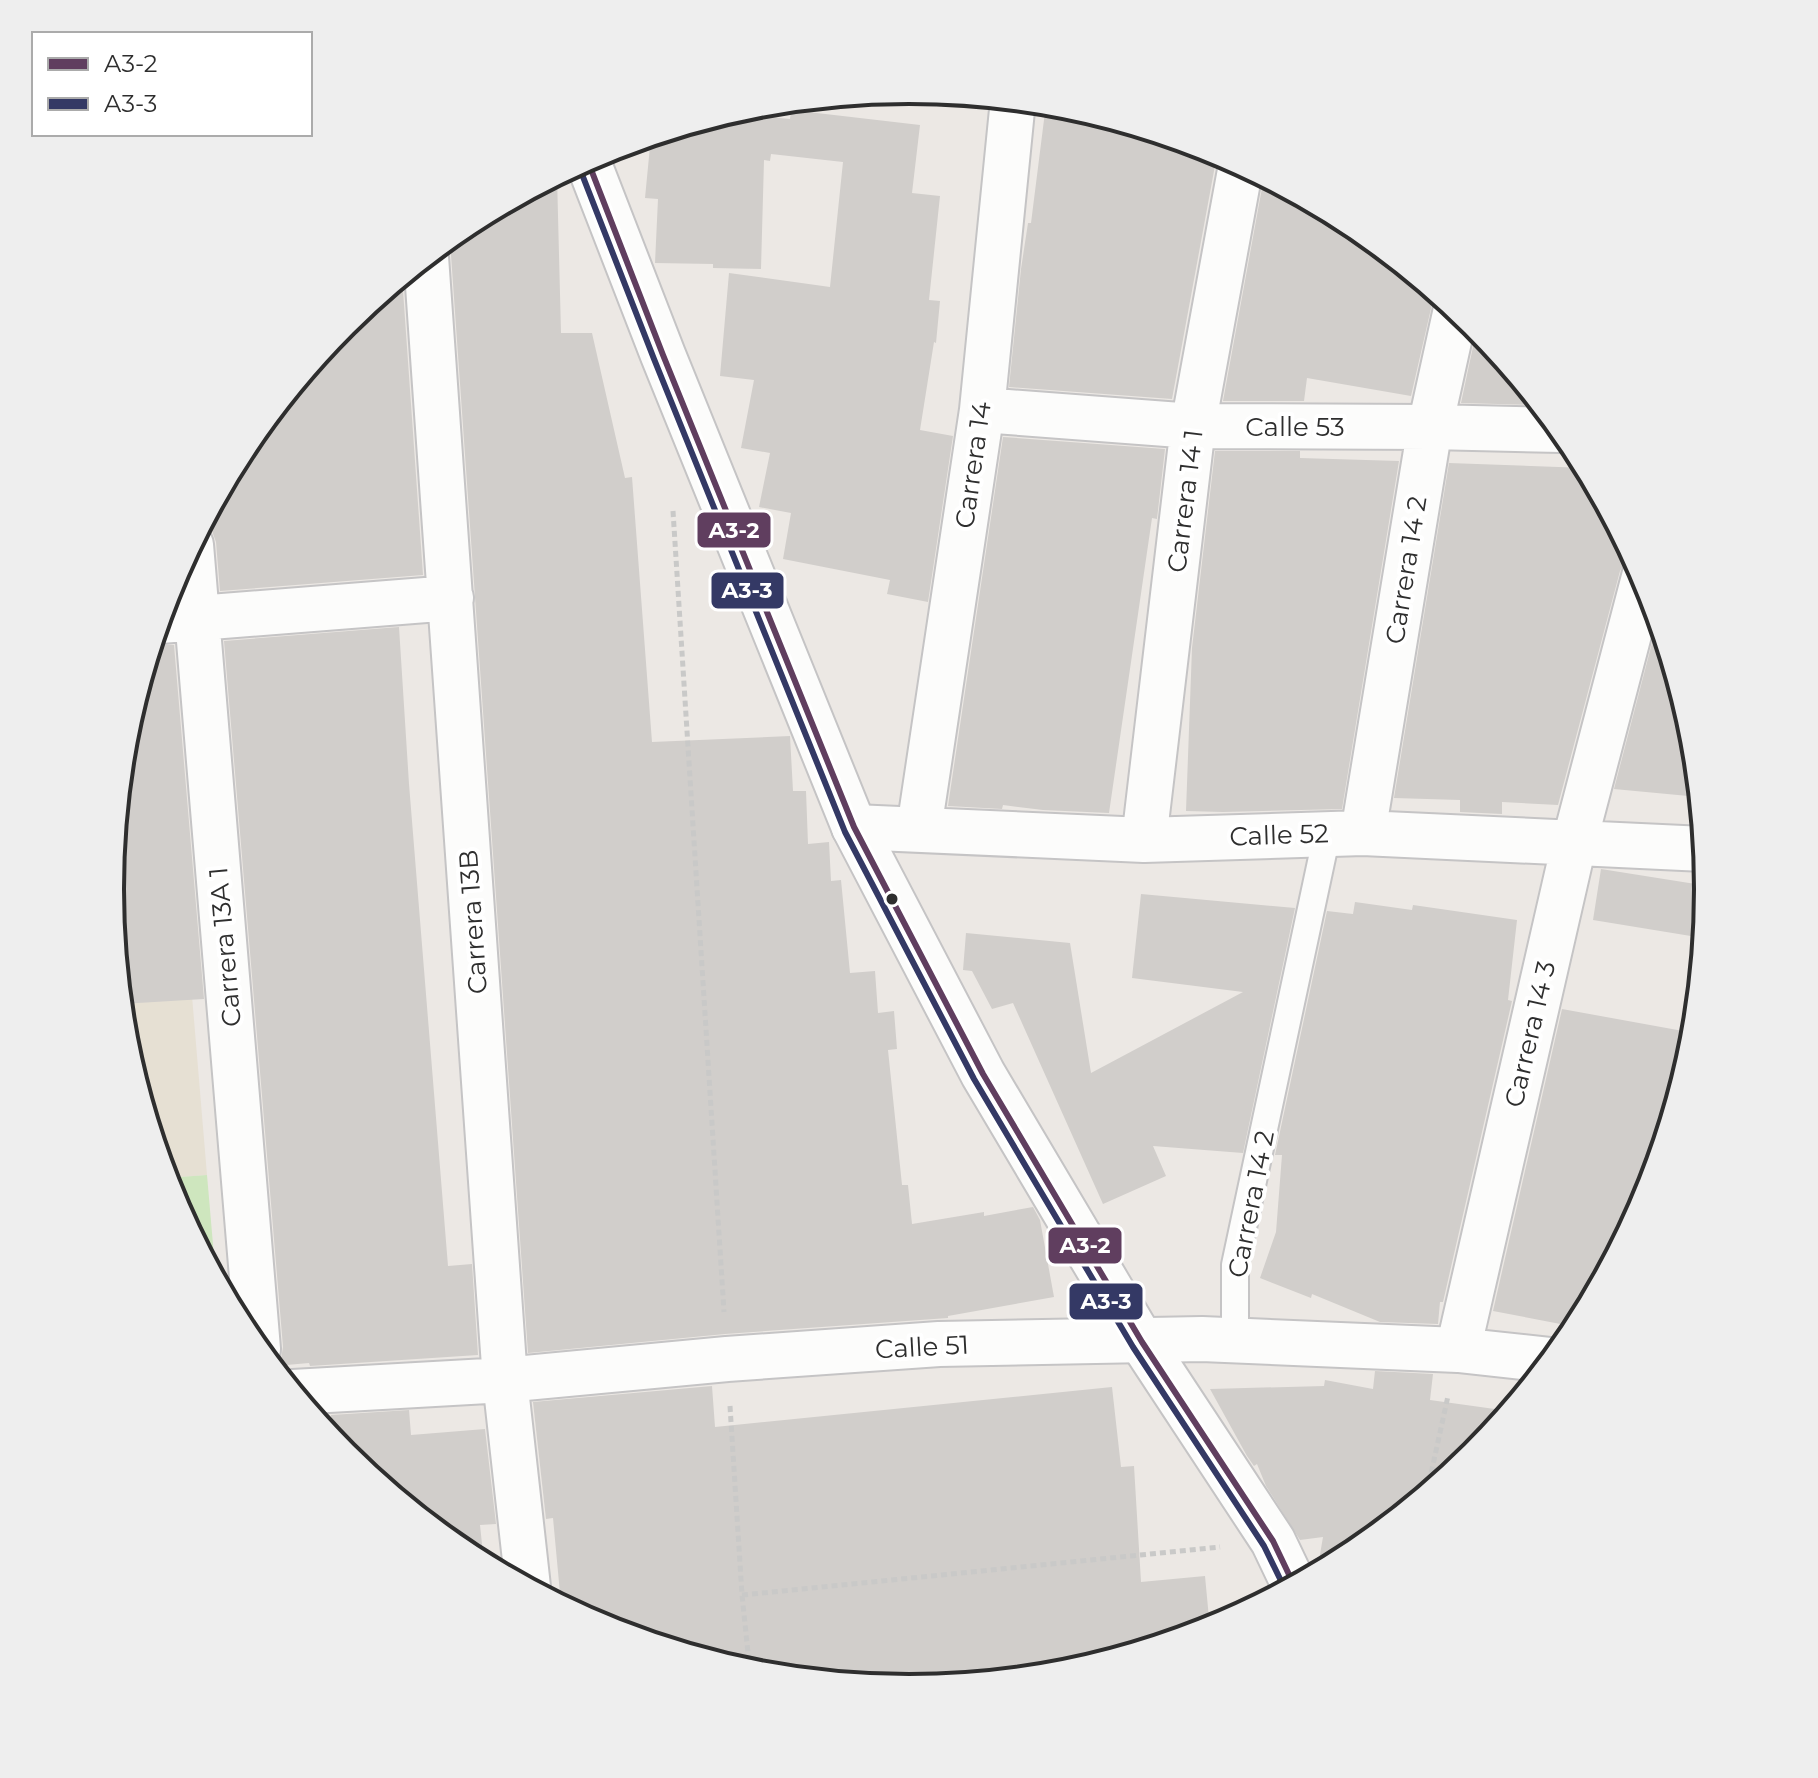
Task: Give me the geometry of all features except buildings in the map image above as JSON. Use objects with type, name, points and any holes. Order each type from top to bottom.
[{"type":"street","name":"Carrera 14","points":[[919,829],[982,410],[1012,111]]},
{"type":"street","points":[[592,172],[854,827],[983,1074],[1142,1342],[1273,1541],[1289,1575]]},
{"type":"street","name":"Carrera 14 1","points":[[1144,840],[1193,426],[1239,177]]},
{"type":"street","name":"Carrera 13B","points":[[427,269],[505,1380],[527,1575]]},
{"type":"street","name":"Carrera 14 2","points":[[1345,833],[1453,323]]},
{"type":"street","name":"Calle 53","points":[[982,410],[1193,426],[1545,430]]},
{"type":"street","name":"Carrera 13A 1","points":[[184,590],[179,619],[255,1324]]},
{"type":"street","points":[[179,619],[451,598]]},
{"type":"street","name":"Carrera 14 3","points":[[1458,1350],[1574,844],[1638,600]]},
{"type":"street","name":"Calle 52","points":[[854,827],[1144,840],[1345,833],[1692,849]]},
{"type":"street","name":"Calle 51","points":[[306,1391],[505,1380],[727,1359],[939,1344],[1202,1339],[1458,1350],[1538,1359]]},
{"type":"lane","name":"Carrera 14 2","points":[[1235,1340],[1235,1265],[1345,833]]},
{"type":"path","points":[[672,498],[748,1657]]},
{"type":"path","points":[[1431,1476],[1458,1350]]},
{"type":"path","points":[[742,1595],[1273,1541]]},
{"type":"shaded area","points":[[163,647],[207,1175],[180,1177],[166,1141],[139,1042],[126,940],[124,889],[131,787],[139,736]]},
{"type":"green space","points":[[207,1175],[214,1252],[205,1236],[180,1177]]},
{"type":"transit line","name":"A3-2","points":[[592,172],[854,827],[983,1074],[1142,1342],[1273,1541],[1289,1575]]},
{"type":"transit line","name":"A3-3","points":[[583,176],[845,832],[974,1079],[1133,1347],[1264,1546],[1281,1580]]}]
